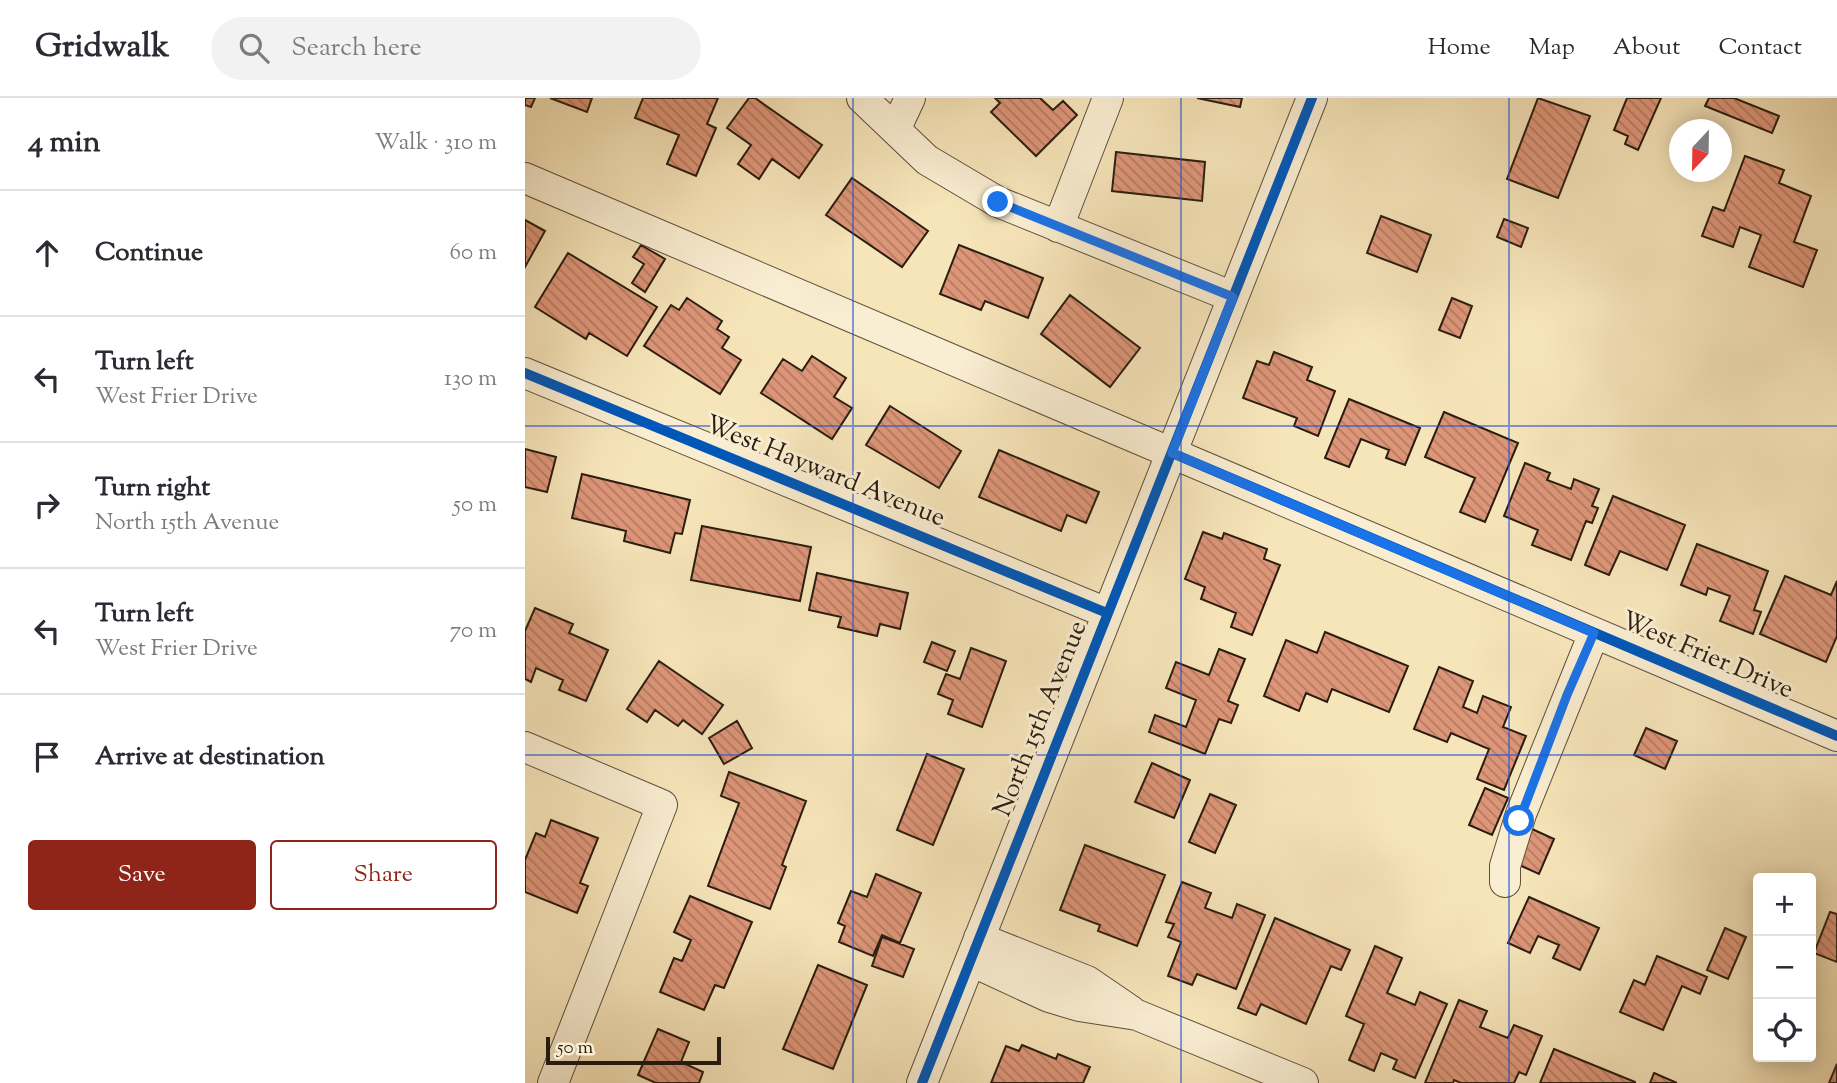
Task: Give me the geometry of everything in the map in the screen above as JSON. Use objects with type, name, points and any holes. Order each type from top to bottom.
[{"type":"street","points":[[862,98],[926,160],[998,202],[1233,297]]},
{"type":"street","points":[[895,128],[910,98]]},
{"type":"street","points":[[1058,227],[1108,98]]},
{"type":"street","name":"North 15th Avenue","points":[[922,1083],[1312,98]]},
{"type":"street","name":"West Frier Drive","points":[[525,178],[1837,736]]},
{"type":"street","name":"West Hayward Avenue","points":[[525,373],[1107,613]]},
{"type":"street","points":[[1505,882],[1505,866],[1521,814],[1594,633]]},
{"type":"street","points":[[525,747],[662,805],[553,1083]]},
{"type":"street","points":[[975,950],[1037,976],[1079,1006],[1137,1015],[1303,1083]]},
{"type":"building","points":[[525,98],[535,98],[531,107],[525,105]]},
{"type":"building","points":[[550,98],[592,98],[587,112]]},
{"type":"building","points":[[643,98],[718,98],[707,124],[716,128],[696,176],[667,164],[679,135],[635,118]]},
{"type":"building","points":[[749,98],[755,98],[822,145],[799,178],[772,159],[759,179],[738,164],[751,145],[727,128]]},
{"type":"building","points":[[995,98],[1040,98],[1053,110],[1063,101],[1077,115],[1036,156],[991,112],[1000,103]]},
{"type":"building","points":[[1197,98],[1242,98],[1240,107]]},
{"type":"building","points":[[1538,98],[1590,116],[1558,198],[1507,179]]},
{"type":"building","points":[[1627,98],[1661,98],[1638,150],[1625,144],[1628,136],[1614,130]]},
{"type":"building","points":[[1709,98],[1734,98],[1779,116],[1772,133],[1705,106]]},
{"type":"building","points":[[1116,152],[1205,162],[1202,201],[1112,191]]},
{"type":"building","points":[[1745,156],[1784,170],[1779,183],[1811,196],[1794,242],[1817,250],[1803,287],[1749,267],[1761,235],[1740,227],[1733,247],[1702,236],[1713,207],[1724,211]]},
{"type":"building","points":[[852,178],[928,231],[902,267],[826,215]]},
{"type":"building","points":[[1381,216],[1431,235],[1417,272],[1367,253]]},
{"type":"building","points":[[1504,219],[1528,228],[1521,247],[1497,237]]},
{"type":"building","points":[[525,220],[545,231],[525,267]]},
{"type":"building","points":[[641,245],[665,259],[645,292],[632,283],[644,264],[633,257]]},
{"type":"building","points":[[959,245],[1043,278],[1028,318],[985,301],[981,310],[940,294]]},
{"type":"building","points":[[568,253],[657,307],[627,356],[589,333],[586,339],[535,307]]},
{"type":"building","points":[[1070,295],[1140,348],[1110,387],[1041,334]]},
{"type":"building","points":[[687,298],[722,321],[717,329],[729,337],[722,348],[741,360],[720,394],[644,346],[671,305],[679,310]]},
{"type":"building","points":[[1452,298],[1472,306],[1460,338],[1439,330]]},
{"type":"building","points":[[1274,352],[1312,367],[1307,380],[1335,391],[1318,436],[1294,426],[1297,418],[1243,398],[1257,361],[1269,365]]},
{"type":"building","points":[[812,356],[846,378],[834,397],[852,408],[832,439],[761,393],[783,359],[802,371]]},
{"type":"building","points":[[1349,399],[1420,428],[1405,465],[1386,458],[1389,450],[1361,439],[1349,467],[1325,458]]},
{"type":"building","points":[[890,406],[961,451],[939,488],[866,445]]},
{"type":"building","points":[[1444,412],[1518,443],[1485,522],[1460,512],[1475,478],[1425,457]]},
{"type":"building","points":[[525,449],[556,457],[547,492],[525,487]]},
{"type":"building","points":[[999,450],[1099,492],[1086,523],[1067,515],[1061,531],[979,497]]},
{"type":"building","points":[[1525,463],[1550,473],[1547,480],[1571,489],[1574,479],[1599,489],[1592,506],[1598,508],[1592,523],[1586,521],[1571,560],[1532,545],[1538,530],[1504,516]]},
{"type":"building","points":[[582,474],[690,500],[682,534],[675,533],[670,553],[624,541],[626,531],[572,518]]},
{"type":"building","points":[[1613,496],[1685,525],[1667,570],[1620,551],[1609,575],[1585,565]]},
{"type":"building","points":[[702,526],[811,547],[800,601],[691,580]]},
{"type":"building","points":[[1203,532],[1222,539],[1224,533],[1267,549],[1264,559],[1280,565],[1252,635],[1231,627],[1236,613],[1201,599],[1205,587],[1185,579]]},
{"type":"building","points":[[1697,544],[1768,571],[1754,610],[1761,612],[1753,634],[1720,621],[1730,596],[1708,588],[1706,595],[1681,585]]},
{"type":"building","points":[[817,573],[908,593],[900,629],[880,624],[877,636],[838,627],[841,617],[809,610]]},
{"type":"building","points":[[1785,576],[1831,595],[1837,581],[1837,636],[1826,662],[1760,634]]},
{"type":"building","points":[[535,608],[573,624],[569,633],[608,650],[586,701],[559,690],[563,680],[536,668],[531,682],[525,679],[525,631]]},
{"type":"building","points":[[1325,632],[1408,666],[1389,712],[1332,689],[1327,702],[1306,693],[1299,711],[1264,696],[1286,640],[1317,653]]},
{"type":"building","points":[[932,642],[955,651],[947,671],[924,662]]},
{"type":"building","points":[[971,648],[1006,661],[982,727],[948,714],[953,700],[938,694],[946,674],[960,679]]},
{"type":"building","points":[[1219,649],[1245,659],[1228,701],[1238,705],[1231,723],[1219,719],[1205,754],[1149,732],[1155,715],[1186,727],[1196,700],[1166,688],[1176,662],[1209,675]]},
{"type":"building","points":[[659,661],[723,705],[702,734],[683,720],[678,726],[655,710],[647,722],[627,709]]},
{"type":"building","points":[[1439,667],[1473,681],[1463,707],[1477,713],[1483,696],[1511,707],[1503,727],[1526,736],[1504,790],[1477,779],[1489,749],[1451,733],[1447,742],[1414,729]]},
{"type":"building","points":[[737,721],[752,748],[724,764],[709,738]]},
{"type":"building","points":[[1646,728],[1677,741],[1665,769],[1634,755]]},
{"type":"building","points":[[927,754],[964,769],[933,845],[897,830]]},
{"type":"building","points":[[1152,763],[1190,780],[1174,818],[1135,802]]},
{"type":"building","points":[[729,772],[806,801],[782,865],[786,867],[770,909],[708,886],[739,803],[721,796]]},
{"type":"building","points":[[1485,788],[1508,798],[1492,835],[1469,825]]},
{"type":"building","points":[[1210,794],[1236,805],[1215,853],[1189,842]]},
{"type":"building","points":[[551,820],[598,838],[580,883],[588,886],[577,913],[525,892],[525,860],[536,833],[545,837]]},
{"type":"building","points":[[1532,829],[1554,839],[1539,874],[1517,864]]},
{"type":"building","points":[[1085,845],[1165,875],[1137,946],[1098,931],[1100,925],[1060,910]]},
{"type":"building","points":[[876,874],[921,893],[900,943],[882,935],[873,956],[839,942],[845,926],[838,923],[851,891],[867,897]]},
{"type":"building","points":[[1182,882],[1211,893],[1205,908],[1232,918],[1237,904],[1265,915],[1236,989],[1197,974],[1192,985],[1168,976],[1181,942],[1168,937],[1174,924],[1166,922]]},
{"type":"building","points":[[690,896],[752,922],[724,988],[715,985],[704,1010],[660,992],[674,958],[682,961],[691,940],[674,932]]},
{"type":"building","points":[[1529,897],[1599,928],[1580,970],[1553,958],[1559,945],[1538,936],[1530,953],[1508,943]]},
{"type":"building","points":[[1830,912],[1837,914],[1837,962],[1816,954]]},
{"type":"building","points":[[1275,918],[1350,950],[1341,970],[1331,966],[1306,1024],[1261,1004],[1256,1015],[1238,1008]]},
{"type":"building","points":[[1725,928],[1746,937],[1728,979],[1707,970]]},
{"type":"building","points":[[882,937],[914,949],[903,977],[872,966]]},
{"type":"building","points":[[1375,946],[1402,958],[1387,993],[1415,1005],[1420,992],[1447,1004],[1415,1078],[1393,1069],[1397,1060],[1381,1053],[1374,1071],[1349,1060],[1364,1024],[1346,1016]]},
{"type":"building","points":[[1657,956],[1707,977],[1700,994],[1682,986],[1663,1030],[1620,1012],[1634,980],[1645,985]]},
{"type":"building","points":[[818,965],[867,985],[833,1069],[783,1049]]},
{"type":"building","points":[[1459,1000],[1487,1011],[1480,1027],[1508,1038],[1514,1025],[1542,1036],[1526,1075],[1519,1072],[1514,1083],[1461,1083],[1454,1080],[1453,1083],[1425,1083]]},
{"type":"building","points":[[658,1029],[689,1042],[681,1062],[703,1072],[699,1083],[656,1083],[638,1075]]},
{"type":"building","points":[[1022,1045],[1056,1059],[1058,1054],[1090,1067],[1083,1083],[991,1083],[1006,1046],[1019,1051]]},
{"type":"building","points":[[1554,1049],[1635,1082],[1635,1083],[1540,1083]]},
{"type":"building","points":[[1837,1064],[1837,1083],[1829,1083]]},
{"type":"building","points":[[1654,1073],[1677,1083],[1650,1083]]},
{"type":"cycle path","points":[[922,1083],[1312,98]]},
{"type":"cycle path","points":[[525,373],[1107,613]]},
{"type":"cycle path","points":[[1172,453],[1837,736]]},
{"type":"route","points":[[998,202],[1233,297],[1172,453],[1594,633],[1567,695],[1519,821]]}]
